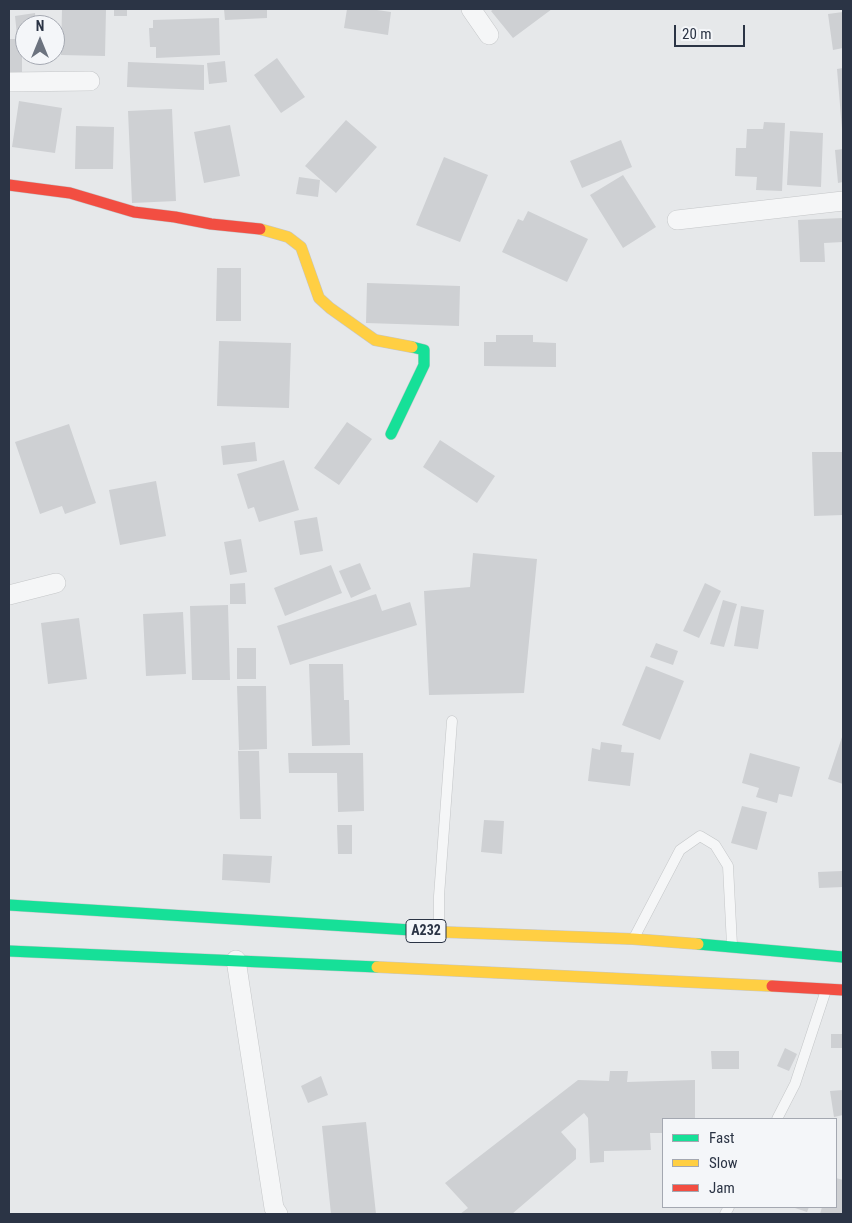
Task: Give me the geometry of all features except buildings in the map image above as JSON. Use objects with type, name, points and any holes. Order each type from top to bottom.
[{"type":"main road","points":[[9,185],[70,193],[134,212],[211,224],[264,229],[288,237],[301,247],[319,298],[330,308],[375,340],[424,350],[424,365],[391,434]]},
{"type":"main road","name":"A232","points":[[9,905],[439,932],[732,946],[843,957]]},
{"type":"main road","points":[[9,951],[550,974],[843,990]]},
{"type":"street","points":[[471,9],[489,35]]},
{"type":"street","points":[[9,82],[90,81]]},
{"type":"street","points":[[677,220],[843,201]]},
{"type":"street","points":[[9,595],[56,583]]},
{"type":"street","points":[[236,960],[274,1208],[278,1214]]},
{"type":"lane","points":[[439,932],[439,896],[452,721]]},
{"type":"lane","points":[[633,940],[680,850],[700,836],[715,845],[728,866],[732,946]]},
{"type":"lane","points":[[778,1118],[796,1084],[826,990]]},
{"type":"traffic: fast","points":[[391,434],[424,365],[424,350],[412,347]]},
{"type":"traffic: fast","points":[[9,905],[443,932]]},
{"type":"traffic: fast","points":[[698,944],[843,957]]},
{"type":"traffic: fast","points":[[9,951],[377,967]]},
{"type":"traffic: slow","points":[[260,229],[288,237],[301,247],[319,298],[330,308],[375,340],[412,347]]},
{"type":"traffic: slow","points":[[443,932],[633,939],[698,944]]},
{"type":"traffic: slow","points":[[377,967],[772,986]]},
{"type":"traffic: jam","points":[[9,185],[70,193],[134,212],[211,224],[260,229]]},
{"type":"traffic: jam","points":[[772,986],[843,990]]}]
